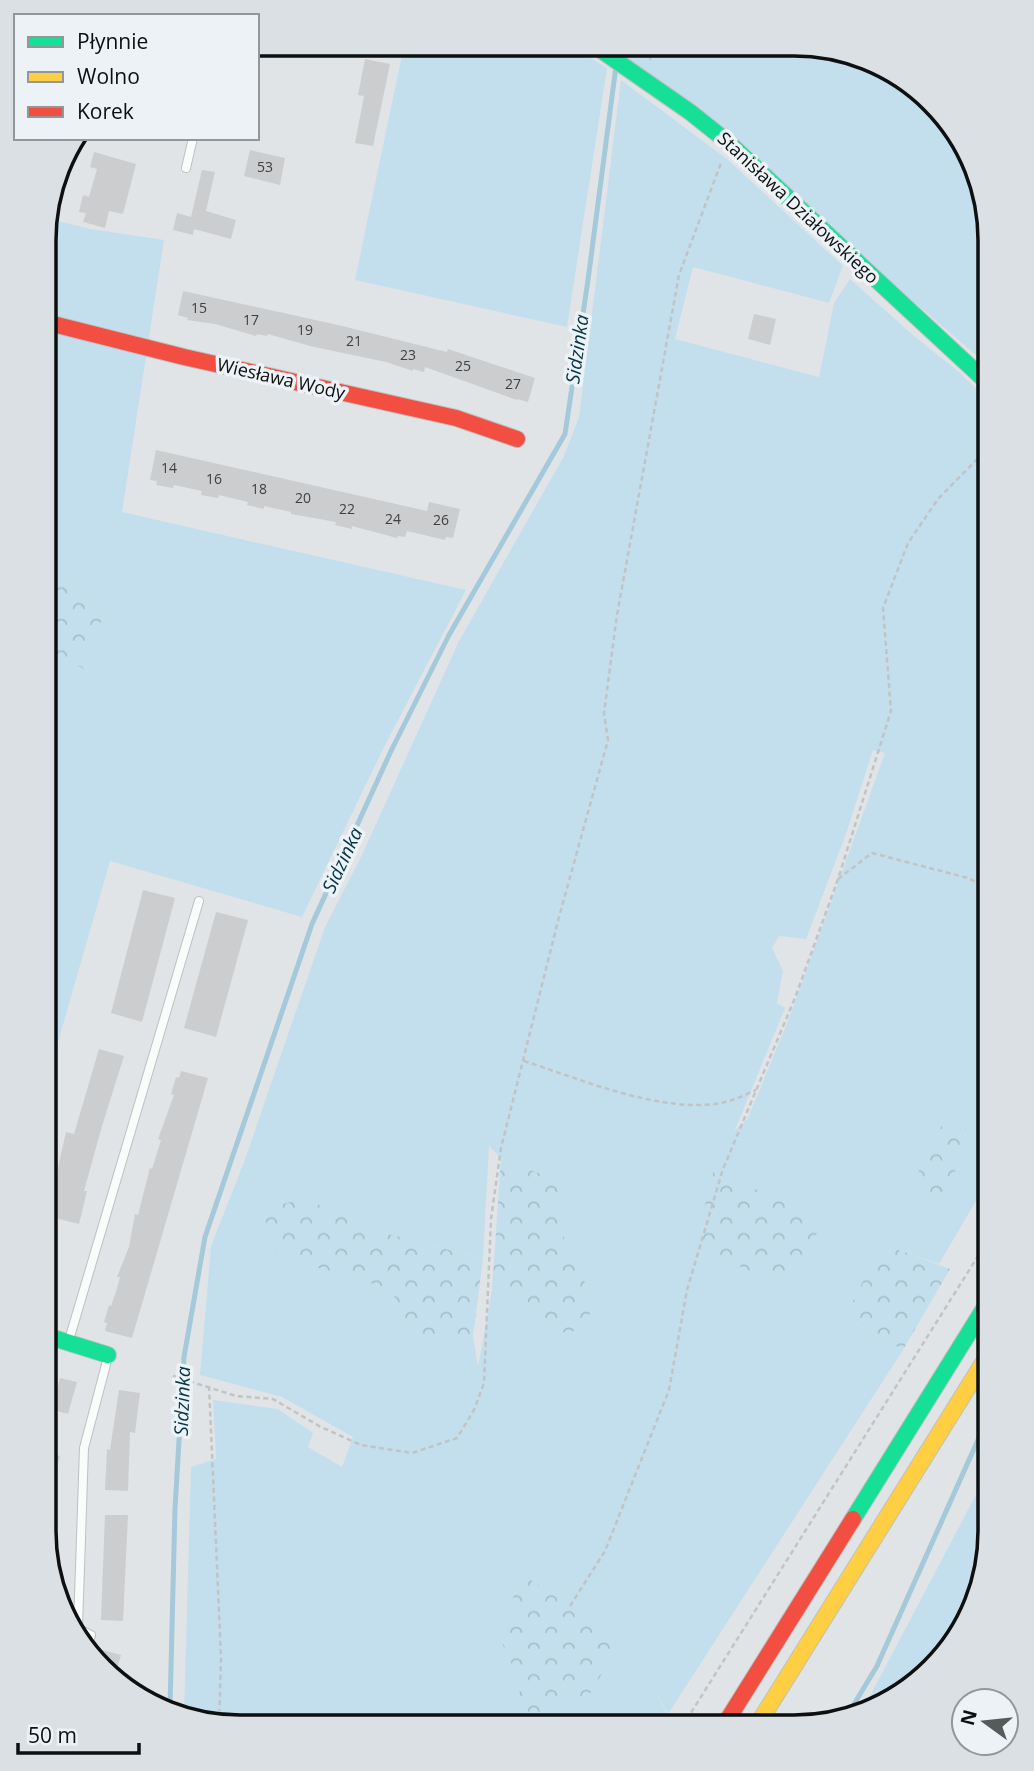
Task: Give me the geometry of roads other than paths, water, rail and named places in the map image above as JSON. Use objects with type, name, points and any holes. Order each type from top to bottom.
[{"type":"main road","name":"Stanisława Działowskiego","points":[[608,56],[690,112],[729,143],[978,373]]},
{"type":"main road","name":"Wiesława Wody","points":[[56,325],[184,357],[456,418],[517,439]]},
{"type":"main road","points":[[730,1715],[978,1318]]},
{"type":"main road","points":[[56,1339],[108,1354]]},
{"type":"main road","points":[[763,1715],[978,1371]]},
{"type":"lane","points":[[186,168],[193,140]]},
{"type":"lane","points":[[56,1336],[198,901]]},
{"type":"lane","points":[[79,1619],[84,1448],[108,1354]]},
{"type":"waterway","name":"Sidzinka","points":[[170,1701],[175,1508],[184,1357],[205,1237],[312,924],[391,751],[449,635],[565,434],[616,66]]},
{"type":"waterway","points":[[854,1705],[877,1666],[978,1440]]}]
